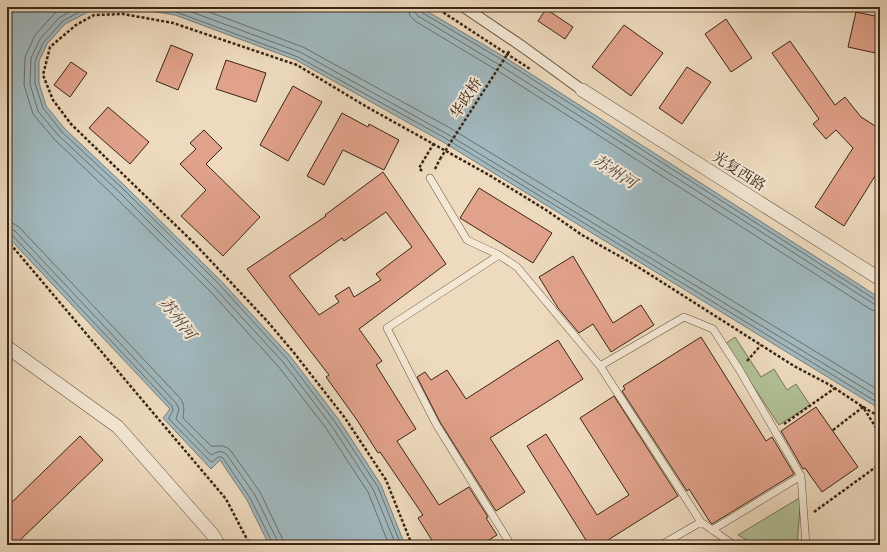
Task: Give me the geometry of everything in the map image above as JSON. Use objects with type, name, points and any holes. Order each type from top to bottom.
[{"type":"street","points":[[464,7],[523,47],[582,90]]},
{"type":"street","name":"光复西路","points":[[582,90],[880,279]]},
{"type":"street","points":[[7,347],[118,427],[213,535],[218,545]]},
{"type":"lane","points":[[430,178],[467,240],[499,255],[517,267],[600,366],[701,522],[734,545]]},
{"type":"lane","points":[[499,255],[387,328],[436,424],[511,545]]},
{"type":"lane","points":[[600,366],[684,317],[713,329],[739,369],[801,476],[806,545]]},
{"type":"lane","points":[[712,530],[801,476]]},
{"type":"lane","points":[[661,545],[701,522]]},
{"type":"path","points":[[435,7],[533,71]]},
{"type":"path","points":[[412,545],[386,480],[345,418],[312,374],[268,322],[194,243],[71,124],[53,100],[43,75],[50,47],[76,25],[94,15],[123,14],[173,23],[297,65],[367,107],[495,178],[582,235],[635,265],[794,366],[835,388],[880,417]]},
{"type":"path","name":"华政桥","points":[[440,159],[510,50]]},
{"type":"path","points":[[430,178],[419,168],[434,143]]},
{"type":"path","points":[[7,240],[226,499],[250,545]]},
{"type":"path","points":[[739,369],[761,345]]},
{"type":"path","points":[[775,430],[835,388]]},
{"type":"path","points":[[833,430],[863,407]]},
{"type":"path","points":[[863,407],[880,434]]},
{"type":"path","points":[[804,519],[880,464]]},
{"type":"green space","points":[[735,337],[761,377],[774,369],[787,390],[796,384],[810,405],[779,425],[725,344]]},
{"type":"green space","points":[[801,497],[797,545],[755,545],[738,535]]},
{"type":"water","name":"苏州河","points":[[7,7],[126,7],[88,12],[65,24],[47,44],[39,61],[39,83],[46,106],[65,129],[220,280],[290,356],[339,420],[381,485],[405,545],[269,545],[247,500],[220,460],[211,469],[163,418],[170,409],[7,236]]},
{"type":"water","name":"苏州河","points":[[126,7],[420,7],[506,58],[880,298],[880,409],[443,142],[296,60],[175,15]]},
{"type":"building","points":[[546,9],[573,27],[565,39],[538,21]]},
{"type":"building","points":[[856,12],[880,17],[880,54],[848,47]]},
{"type":"building","points":[[726,19],[752,58],[731,72],[705,34]]},
{"type":"building","points":[[624,25],[663,53],[631,96],[592,67]]},
{"type":"building","points":[[790,41],[835,105],[845,97],[861,117],[880,129],[880,168],[844,226],[815,207],[853,148],[836,130],[826,139],[813,124],[819,119],[772,53]]},
{"type":"building","points":[[171,45],[193,54],[178,90],[156,81]]},
{"type":"building","points":[[226,60],[266,73],[256,102],[216,89]]},
{"type":"building","points":[[71,62],[87,73],[70,97],[54,85]]},
{"type":"building","points":[[687,67],[711,82],[682,124],[659,108]]},
{"type":"building","points":[[293,86],[322,102],[288,161],[260,145]]},
{"type":"building","points":[[108,107],[149,142],[130,164],[89,128]]},
{"type":"building","points":[[342,113],[368,127],[369,124],[399,140],[384,170],[343,150],[324,185],[307,176]]},
{"type":"building","points":[[204,130],[222,148],[206,164],[260,217],[223,256],[181,216],[206,190],[180,164],[196,149],[190,143]]},
{"type":"building","points":[[383,172],[446,264],[359,329],[382,361],[376,365],[416,429],[397,441],[439,505],[469,487],[488,517],[486,518],[497,535],[481,545],[435,545],[418,518],[423,515],[326,377],[329,375],[247,269],[326,216],[325,215]],"holes":[[[386,212],[412,247],[376,274],[381,280],[354,297],[349,287],[335,296],[339,302],[319,315],[289,276],[342,238],[344,241]]]},
{"type":"building","points":[[479,188],[552,233],[533,263],[460,218]]},
{"type":"building","points":[[573,256],[613,323],[641,305],[654,325],[611,352],[593,324],[579,333],[558,308],[539,277]]},
{"type":"building","points":[[701,337],[766,441],[772,437],[794,474],[712,524],[689,489],[687,491],[622,391],[625,389],[623,386]]},
{"type":"building","points":[[558,340],[583,379],[490,438],[525,492],[496,511],[440,422],[417,377],[425,372],[431,380],[447,370],[466,399]]},
{"type":"building","points":[[614,396],[678,496],[600,545],[589,545],[527,446],[546,434],[597,515],[629,495],[580,418]]},
{"type":"building","points":[[816,407],[858,467],[822,492],[805,468],[803,469],[781,431]]},
{"type":"building","points":[[80,436],[103,460],[15,545],[7,545],[7,507]]}]
